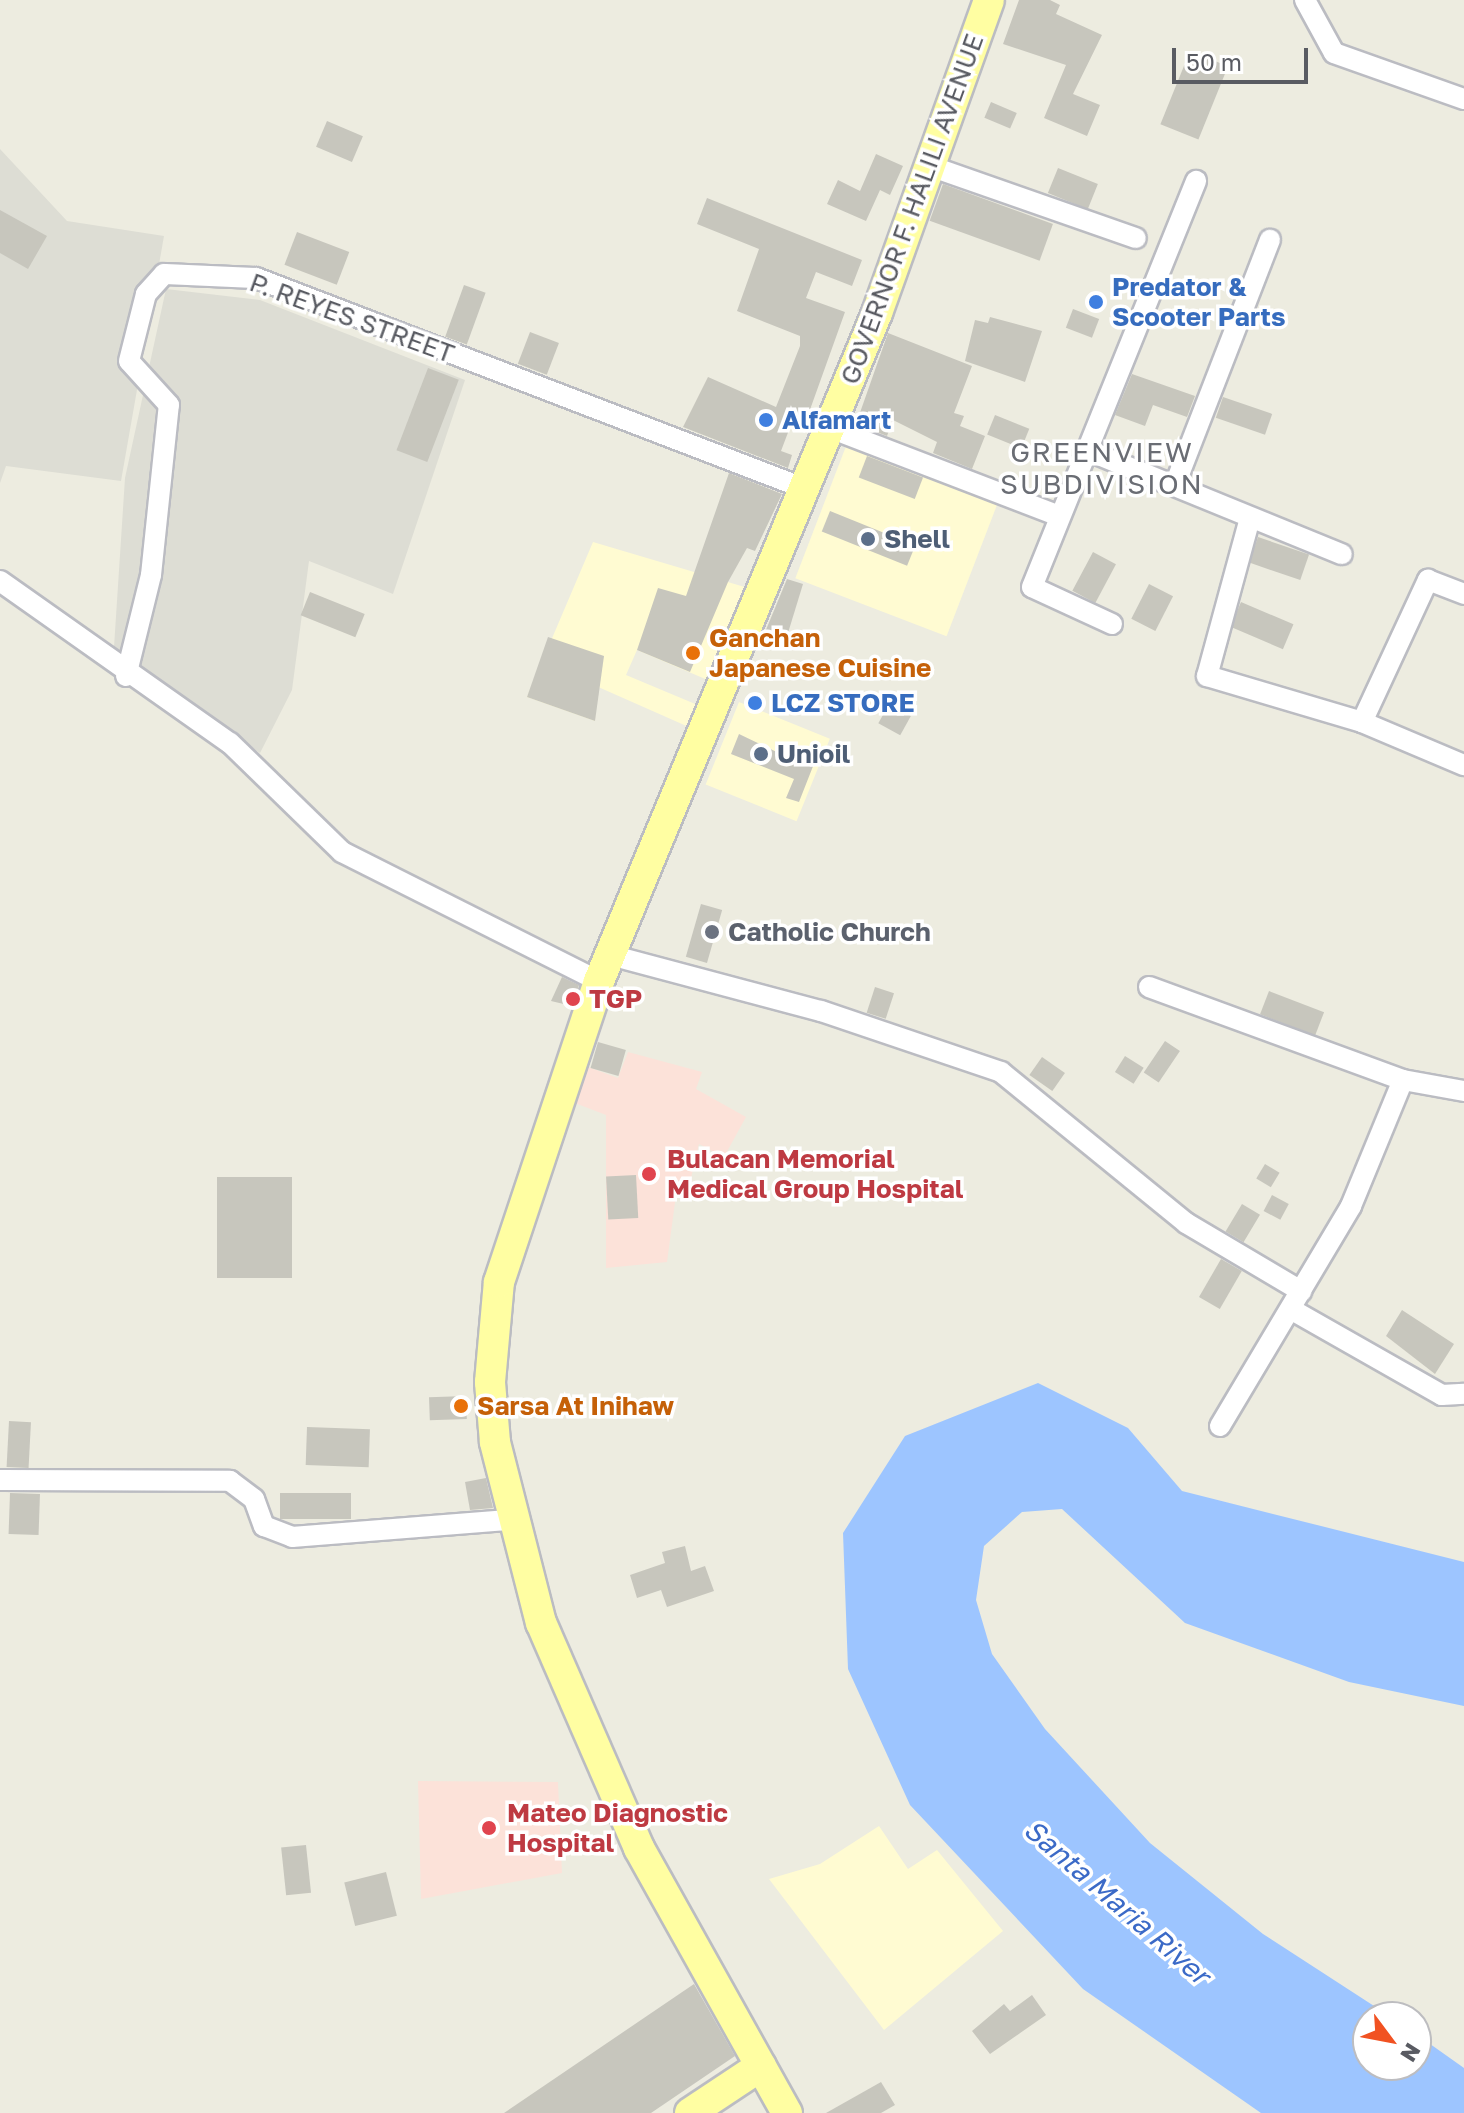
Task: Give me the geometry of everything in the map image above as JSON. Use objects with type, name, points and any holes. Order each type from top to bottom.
[{"type":"main road","name":"GOVERNOR F. HALILI AVENUE","points":[[787,2113],[633,1834],[541,1623],[510,1520],[490,1382],[499,1282],[604,968],[806,489],[930,166],[989,0]]},
{"type":"main road","points":[[690,2113],[761,2066]]},
{"type":"street","points":[[1305,0],[1334,53],[1464,99]]},
{"type":"street","points":[[930,166],[1136,238]]},
{"type":"street","points":[[1112,624],[1032,587],[1196,181]]},
{"type":"street","points":[[1176,482],[1270,240]]},
{"type":"street","name":"P. REYES STREET","points":[[126,676],[151,575],[169,405],[129,361],[146,294],[164,274],[256,278],[806,489]]},
{"type":"street","points":[[830,428],[1059,516]]},
{"type":"street","points":[[1089,451],[1176,482],[1250,518],[1342,554]]},
{"type":"street","points":[[1250,518],[1207,676],[1362,722],[1464,765]]},
{"type":"street","points":[[1362,722],[1428,580],[1464,594]]},
{"type":"street","points":[[0,581],[66,622],[126,676],[230,743],[342,852],[604,968],[821,1011],[1001,1072],[1186,1223],[1301,1291]]},
{"type":"street","points":[[1149,987],[1403,1080],[1464,1091]]},
{"type":"street","points":[[1220,1426],[1294,1311],[1301,1291],[1351,1206],[1403,1080]]},
{"type":"street","points":[[1294,1311],[1442,1395],[1464,1394]]},
{"type":"street","points":[[0,1480],[230,1481],[254,1499],[264,1526],[292,1537],[510,1520]]},
{"type":"shaded area","points":[[0,149],[67,221],[164,236],[121,481],[6,466],[0,483]]},
{"type":"shaded area","points":[[166,289],[260,300],[465,380],[393,594],[309,561],[292,690],[260,753],[114,647],[125,478]]},
{"type":"shaded area","points":[[848,441],[999,499],[947,636],[795,578]]},
{"type":"shaded area","points":[[593,542],[748,588],[710,681],[637,650],[626,675],[700,706],[691,728],[596,686],[595,721],[527,697]]},
{"type":"shaded area","points":[[739,702],[830,739],[797,821],[706,785]]},
{"type":"shaded area","name":"Bulacan Memorial Medical Group Hospital","points":[[628,1052],[702,1072],[696,1089],[746,1117],[724,1157],[699,1144],[688,1191],[676,1195],[667,1262],[606,1268],[606,1115],[567,1100],[580,1064],[618,1078]]},
{"type":"shaded area","name":"Mateo Diagnostic Hospital","points":[[418,1781],[558,1782],[562,1873],[421,1899]]},
{"type":"shaded area","points":[[879,1826],[908,1869],[937,1850],[1003,1931],[884,2030],[769,1879],[820,1864]]},
{"type":"water","name":"Santa Maria River","points":[[1038,1383],[1128,1428],[1182,1491],[1464,1562],[1464,1706],[1349,1682],[1185,1623],[1062,1509],[1022,1512],[984,1546],[976,1600],[992,1654],[1045,1729],[1150,1843],[1263,1934],[1366,2001],[1352,2001],[1352,2081],[1432,2081],[1432,2045],[1464,2068],[1464,2113],[1261,2113],[1083,1989],[910,1805],[848,1669],[843,1533],[905,1436]]},
{"type":"building","points":[[1019,0],[1050,0],[1060,5],[1056,14],[1102,35],[1073,94],[1100,105],[1087,136],[1044,118],[1066,65],[1003,44]]},
{"type":"building","points":[[1190,51],[1228,66],[1198,140],[1160,124]]},
{"type":"building","points":[[991,102],[1017,113],[1010,129],[984,118]]},
{"type":"building","points":[[327,121],[363,136],[352,162],[316,147]]},
{"type":"building","points":[[876,154],[903,166],[890,195],[880,190],[866,221],[827,204],[838,180],[860,191]]},
{"type":"building","points":[[1058,168],[1098,184],[1088,209],[1048,193]]},
{"type":"building","points":[[943,184],[1053,224],[1040,261],[930,221]]},
{"type":"building","points":[[707,198],[862,260],[852,286],[816,272],[806,298],[845,312],[807,418],[795,414],[781,451],[792,455],[788,468],[683,427],[708,377],[776,407],[800,346],[800,336],[737,311],[759,249],[697,224]]},
{"type":"building","points":[[0,210],[47,236],[28,269],[0,253]]},
{"type":"building","points":[[297,232],[349,252],[337,285],[284,265]]},
{"type":"building","points":[[464,285],[486,293],[467,345],[445,337]]},
{"type":"building","points":[[1073,309],[1099,319],[1092,338],[1066,328]]},
{"type":"building","points":[[990,317],[1042,331],[1025,382],[965,361],[975,320],[988,323]]},
{"type":"building","points":[[530,332],[559,343],[547,375],[518,364]]},
{"type":"building","points":[[888,333],[972,366],[954,413],[964,416],[960,426],[985,436],[972,469],[933,453],[937,442],[893,420],[887,436],[856,424]]},
{"type":"building","points":[[428,368],[459,380],[427,462],[396,450]]},
{"type":"building","points":[[1132,374],[1195,396],[1187,417],[1153,405],[1145,426],[1115,415]]},
{"type":"building","points":[[1223,397],[1272,414],[1265,435],[1216,418]]},
{"type":"building","points":[[995,415],[1029,429],[1021,448],[987,434]]},
{"type":"building","points":[[867,456],[923,478],[915,499],[859,477]]},
{"type":"building","points":[[729,473],[782,494],[755,551],[747,548],[728,582],[690,672],[637,650],[658,588],[686,596]]},
{"type":"building","name":"Shell","points":[[830,511],[915,545],[907,566],[822,531]]},
{"type":"building","points":[[1258,537],[1309,555],[1300,580],[1249,563]]},
{"type":"building","points":[[1093,552],[1116,564],[1095,603],[1072,591]]},
{"type":"building","points":[[787,579],[803,584],[784,646],[763,637]]},
{"type":"building","points":[[1149,584],[1173,596],[1155,631],[1131,619]]},
{"type":"building","points":[[310,592],[365,614],[355,637],[301,615]]},
{"type":"building","points":[[1241,602],[1293,624],[1283,649],[1230,627]]},
{"type":"building","points":[[548,637],[604,656],[595,721],[527,697]]},
{"type":"building","points":[[889,704],[911,716],[900,735],[878,723]]},
{"type":"building","points":[[739,734],[800,763],[807,747],[819,751],[799,802],[786,798],[794,779],[731,754]]},
{"type":"building","points":[[701,904],[722,910],[707,963],[686,957]]},
{"type":"building","points":[[562,977],[579,985],[572,1006],[551,1001]]},
{"type":"building","points":[[875,987],[894,993],[886,1019],[867,1013]]},
{"type":"building","points":[[1269,991],[1324,1012],[1315,1035],[1260,1014]]},
{"type":"building","points":[[1165,1041],[1180,1051],[1159,1083],[1144,1073]]},
{"type":"building","points":[[598,1042],[626,1050],[618,1076],[591,1068]]},
{"type":"building","points":[[1125,1056],[1144,1068],[1134,1084],[1115,1072]]},
{"type":"building","points":[[1042,1057],[1065,1073],[1052,1091],[1029,1075]]},
{"type":"building","points":[[1265,1164],[1280,1173],[1271,1187],[1256,1179]]},
{"type":"building","name":"Bulacan Memorial Medical Group Hospital","points":[[636,1175],[638,1218],[608,1220],[606,1177]]},
{"type":"building","points":[[217,1177],[292,1177],[292,1278],[217,1278]]},
{"type":"building","points":[[1272,1195],[1289,1204],[1280,1220],[1264,1211]]},
{"type":"building","points":[[1242,1204],[1260,1215],[1244,1242],[1226,1231]]},
{"type":"building","points":[[1221,1259],[1242,1271],[1220,1309],[1199,1297]]},
{"type":"building","points":[[1402,1310],[1454,1344],[1435,1374],[1386,1336]]},
{"type":"building","points":[[466,1396],[467,1419],[430,1420],[429,1397]]},
{"type":"building","points":[[9,1421],[31,1422],[29,1468],[7,1467]]},
{"type":"building","points":[[307,1427],[370,1429],[369,1467],[306,1465]]},
{"type":"building","points":[[486,1478],[493,1508],[470,1510],[465,1482]]},
{"type":"building","points":[[10,1493],[40,1494],[39,1535],[9,1534]]},
{"type":"building","points":[[280,1493],[351,1493],[351,1519],[280,1519]]},
{"type":"building","points":[[685,1546],[691,1571],[705,1566],[714,1591],[667,1607],[661,1590],[637,1598],[630,1575],[665,1563],[662,1552]]},
{"type":"building","points":[[306,1845],[311,1893],[286,1895],[281,1848]]},
{"type":"building","points":[[386,1872],[397,1916],[355,1926],[344,1882]]},
{"type":"building","points":[[694,1984],[735,2056],[651,2113],[504,2113]]},
{"type":"building","points":[[1032,1995],[1046,2015],[990,2054],[972,2031],[1004,2004],[1010,2011]]},
{"type":"building","points":[[881,2082],[895,2105],[881,2113],[826,2113]]},
{"type":"place","name":"Predator & Scooter Parts","points":[[1096,302]]},
{"type":"place","name":"Alfamart","points":[[766,420]]},
{"type":"place","name":"Shell","points":[[868,539]]},
{"type":"place","name":"Ganchan Japanese Cuisine","points":[[693,653]]},
{"type":"place","name":"LCZ STORE","points":[[755,703]]},
{"type":"place","name":"Unioil","points":[[761,754]]},
{"type":"place","name":"Catholic Church","points":[[712,932]]},
{"type":"place","name":"TGP","points":[[573,999]]},
{"type":"place","name":"Bulacan Memorial Medical Group Hospital","points":[[649,1174]]},
{"type":"place","name":"Sarsa At Inihaw","points":[[461,1406]]},
{"type":"place","name":"Mateo Diagnostic Hospital","points":[[489,1828]]},
{"type":"district","name":"GREENVIEW SUBDIVISION","points":[[1102,468]]}]
